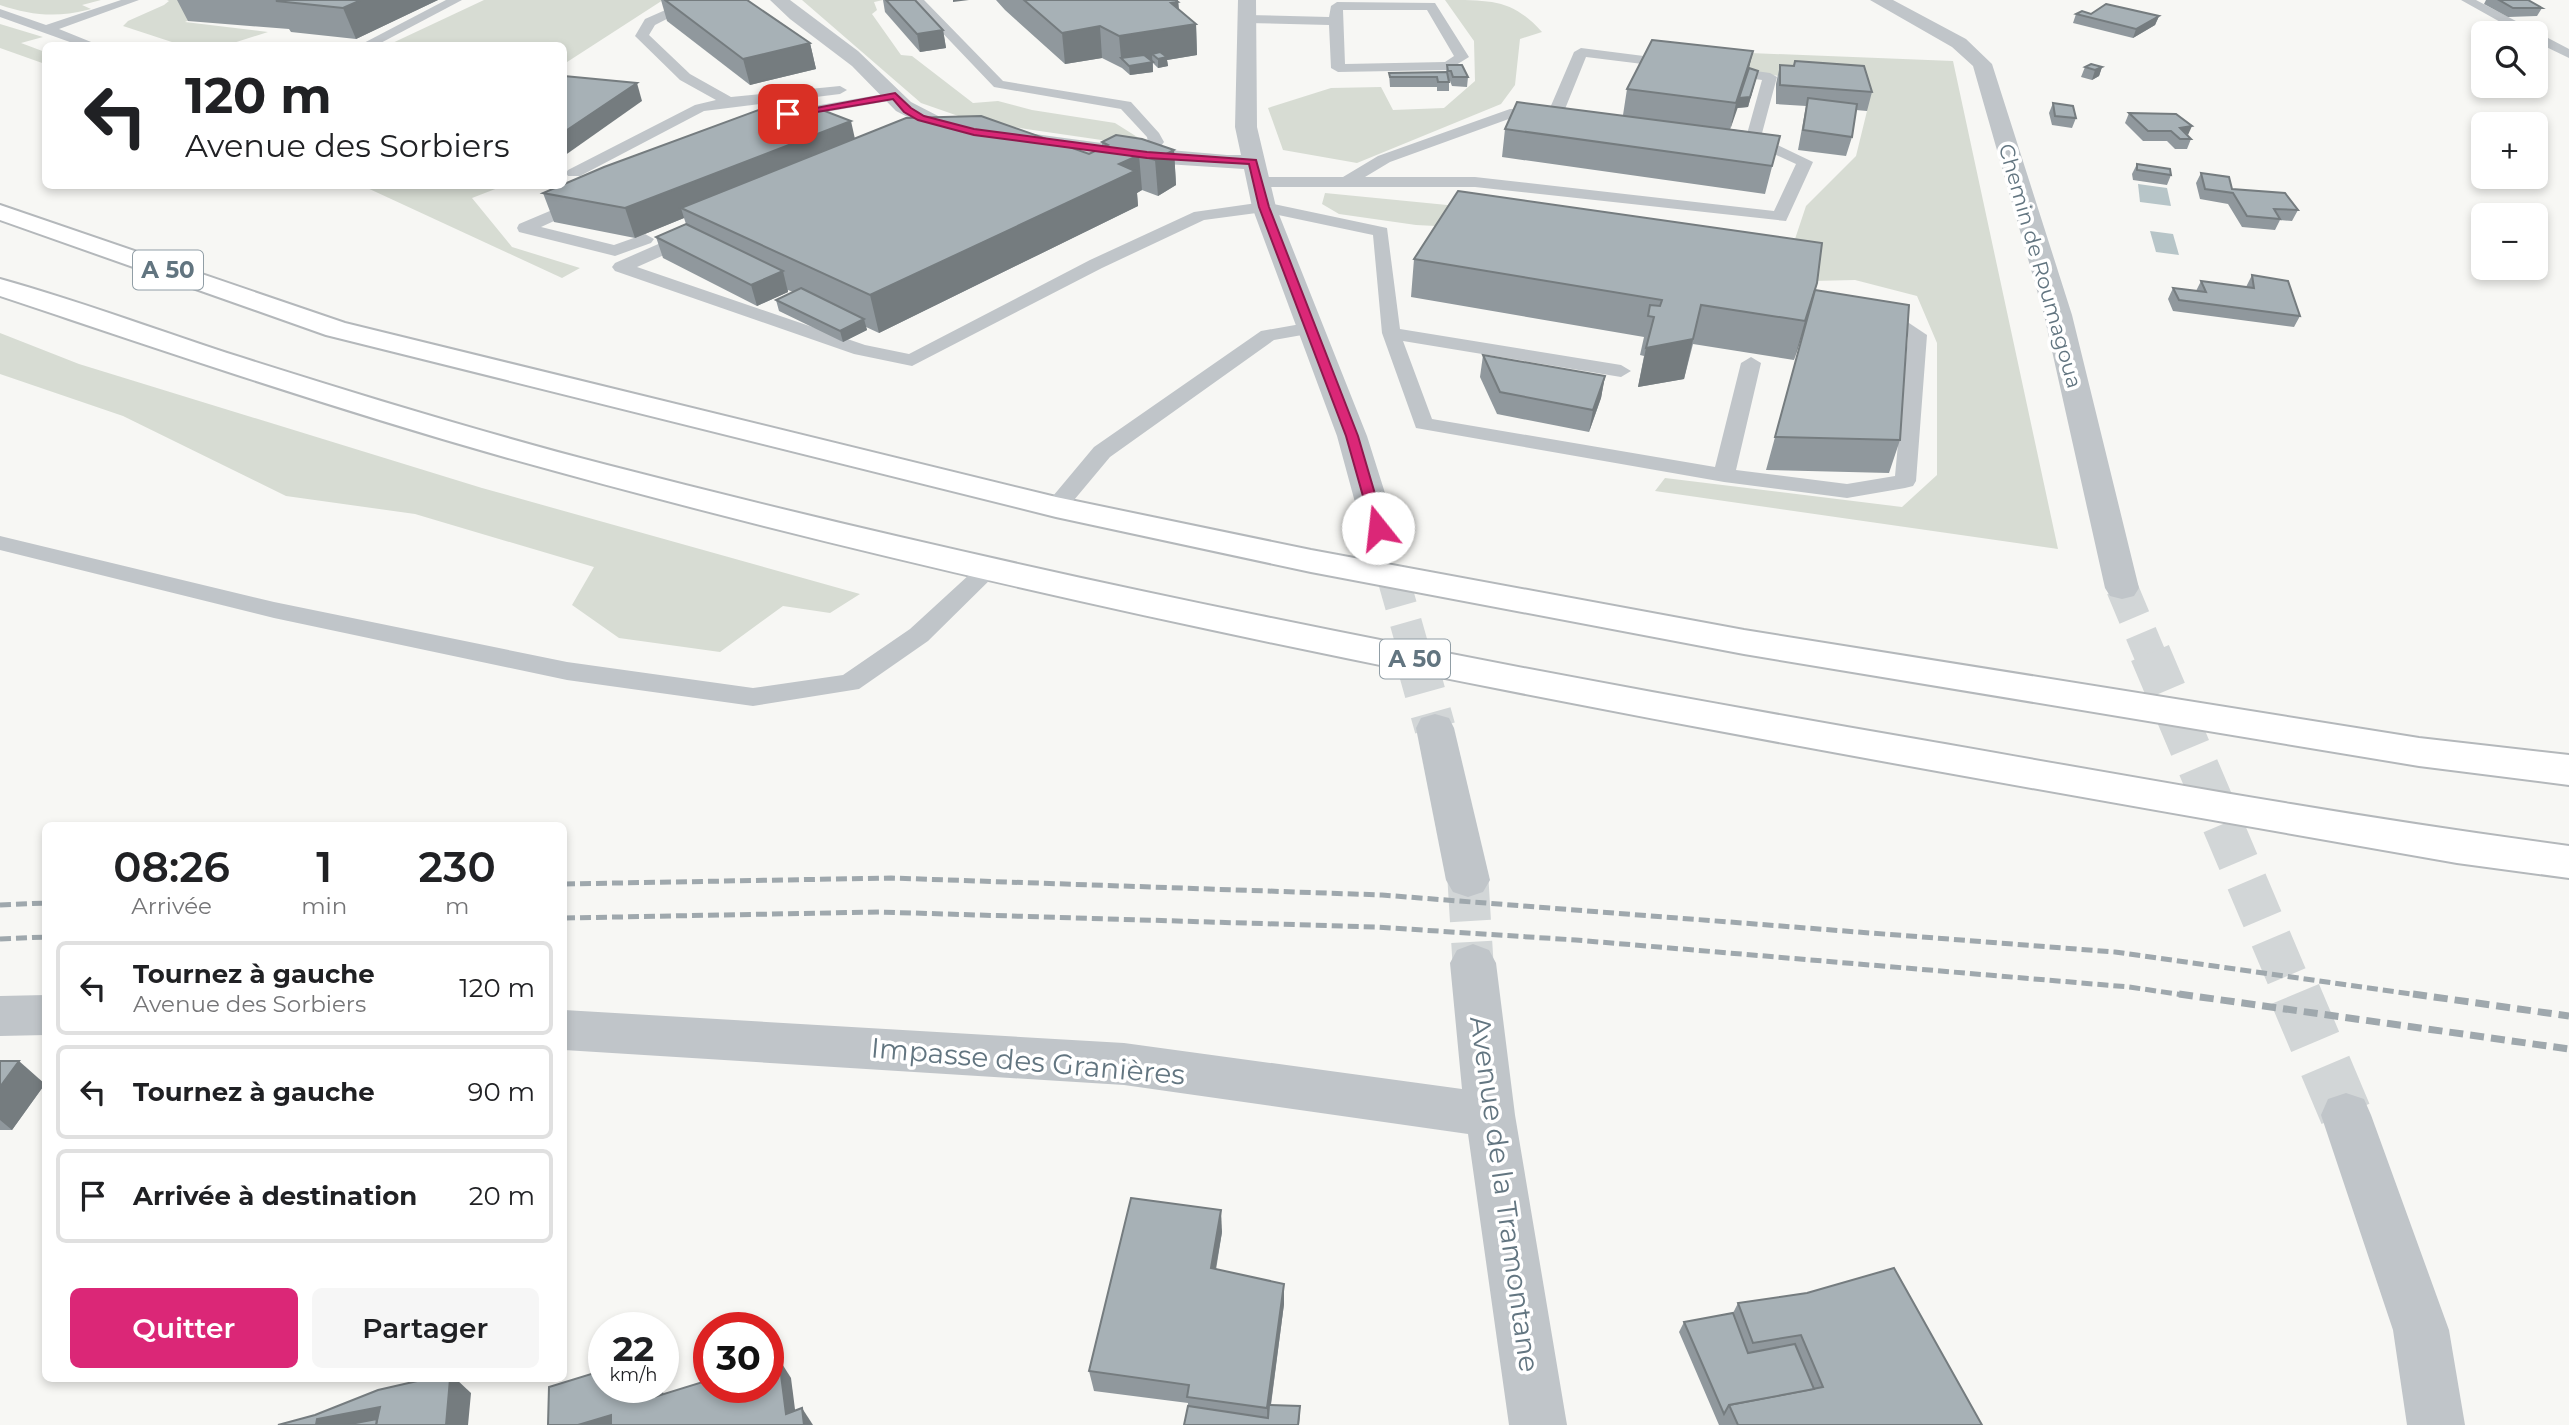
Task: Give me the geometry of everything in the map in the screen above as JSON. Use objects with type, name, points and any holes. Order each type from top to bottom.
[{"type":"highway","name":"A 50","points":[[0,212],[336,329],[1056,507],[1311,561],[1744,642],[2420,752],[2569,770]]},
{"type":"highway","name":"A 50","points":[[0,287],[277,379],[588,470],[990,568],[1255,628],[1741,723],[2457,847],[2569,862]]},
{"type":"street","points":[[779,0],[794,14],[852,55],[874,88],[914,114],[946,126],[1147,155],[1227,162],[1259,184]]},
{"type":"street","name":"Chemin de Roumagoua","points":[[1879,0],[1959,43],[1982,64],[2058,315],[2122,588]]},
{"type":"street","points":[[1247,9],[1246,127],[1259,184],[1352,436],[1378,528]]},
{"type":"street","points":[[1435,728],[1468,880]]},
{"type":"street","name":"Avenue de la Tramontane","points":[[1473,963],[1490,1115],[1538,1425]]},
{"type":"street","points":[[0,1016],[42,1015]]},
{"type":"street","name":"Impasse des Granières","points":[[567,1030],[1124,1064],[1490,1115]]},
{"type":"street","points":[[2346,1115],[2421,1330],[2435,1425]]},
{"type":"lane","points":[[46,29],[133,0]]},
{"type":"lane","points":[[372,42],[456,0]]},
{"type":"lane","points":[[917,0],[999,84],[1126,105],[1154,136],[1156,142],[1147,155]]},
{"type":"lane","points":[[2467,0],[2506,21]]},
{"type":"lane","points":[[694,2],[650,22],[642,36],[685,77],[729,103]]},
{"type":"lane","points":[[1338,6],[1431,6],[1462,57],[1448,66],[1338,68],[1335,21],[1338,6]]},
{"type":"lane","points":[[1247,9],[1335,21]]},
{"type":"lane","points":[[0,13],[83,42]]},
{"type":"lane","points":[[2548,43],[2569,54]]},
{"type":"lane","points":[[1556,112],[1581,52],[1770,77],[1753,139]]},
{"type":"lane","points":[[574,173],[700,108],[874,88]]},
{"type":"lane","points":[[765,120],[874,88]]},
{"type":"lane","points":[[1348,181],[1384,159],[1515,112],[1556,112],[1595,117]]},
{"type":"lane","points":[[698,225],[621,267],[861,350],[912,360],[1096,264],[1200,216],[1259,184],[1348,181],[1475,182],[1780,217],[1805,162],[1753,139],[1727,135]]},
{"type":"lane","points":[[1259,184],[1381,232],[1391,333],[1423,424],[1724,475],[1847,491],[1905,481],[1918,335],[1878,311],[1855,306]]},
{"type":"lane","points":[[600,192],[525,228],[615,251],[698,225]]},
{"type":"lane","points":[[1056,507],[1102,452],[1268,335],[1312,328]]},
{"type":"lane","points":[[1391,333],[1621,371]]},
{"type":"lane","points":[[1724,475],[1751,363]]},
{"type":"lane","points":[[0,543],[274,610],[567,671],[753,697],[850,683],[919,635],[990,568]]},
{"type":"shaded area","points":[[0,0],[101,0],[82,5],[91,9],[54,15],[0,5]]},
{"type":"shaded area","points":[[167,0],[236,0],[185,22],[268,32],[236,42],[172,42],[123,26],[169,1]]},
{"type":"shaded area","points":[[484,0],[663,0],[567,62],[567,42],[395,42]]},
{"type":"shaded area","points":[[802,0],[883,0],[874,2],[877,10],[872,14],[901,55],[912,56],[973,103],[998,101],[1032,110],[1115,123],[1142,140],[1122,143],[1026,129],[967,119],[921,103]]},
{"type":"shaded area","points":[[1445,0],[1476,0],[1501,4],[1521,13],[1542,32],[1520,39],[1515,85],[1501,104],[1357,163],[1283,150],[1268,108],[1331,88],[1381,87],[1393,110],[1444,108],[1475,81],[1474,41]]},
{"type":"shaded area","points":[[0,24],[43,37],[21,43],[42,51],[42,63],[0,48]]},
{"type":"shaded area","points":[[1726,52],[1953,61],[2058,549],[1655,491],[1665,478],[1902,507],[1937,475],[1937,343],[1917,296],[1855,280],[1811,281],[1455,227],[1416,225],[1339,214],[1322,204],[1325,193],[1795,239],[1806,206],[1856,156],[1867,111],[1859,85],[1735,71]]},
{"type":"shaded area","points":[[2138,184],[2167,188],[2171,206],[2140,202]]},
{"type":"shaded area","points":[[369,189],[495,189],[472,198],[512,247],[580,268],[562,278]]},
{"type":"shaded area","points":[[2150,231],[2173,234],[2179,255],[2156,252]]},
{"type":"shaded area","points":[[0,333],[79,364],[482,488],[860,594],[830,613],[783,606],[720,652],[619,638],[572,605],[594,567],[415,514],[286,496],[123,416],[0,374]]},
{"type":"building","points":[[361,0],[343,8],[276,1]]},
{"type":"building","points":[[665,0],[747,0],[810,43],[743,59]]},
{"type":"building","points":[[886,0],[915,0],[943,30],[917,34]]},
{"type":"building","points":[[1024,0],[1175,0],[1178,2],[1171,3],[1196,24],[1119,36],[1100,26],[1062,33]]},
{"type":"building","points":[[2499,0],[2528,0],[2542,8],[2513,8]]},
{"type":"building","points":[[2106,4],[2159,16],[2136,29],[2076,14],[2082,11],[2091,14]]},
{"type":"building","points":[[1652,40],[1753,51],[1736,103],[1627,89]]},
{"type":"building","points":[[1160,52],[1167,57],[1158,59],[1152,54]]},
{"type":"building","points":[[1144,55],[1153,62],[1129,66],[1121,58]]},
{"type":"building","points":[[1795,61],[1864,66],[1872,92],[1780,85],[1780,65],[1794,66]]},
{"type":"building","points":[[2091,64],[2102,67],[2095,70],[2085,67]]},
{"type":"building","points":[[1447,65],[1462,65],[1468,77],[1453,77]]},
{"type":"building","points":[[1749,68],[1758,71],[1750,97],[1739,98]]},
{"type":"building","points":[[1447,72],[1449,82],[1438,82],[1437,77],[1390,77],[1389,73]]},
{"type":"building","points":[[567,76],[637,83],[567,130]]},
{"type":"building","points":[[791,98],[851,121],[625,208],[543,193],[552,189],[567,189],[567,183]]},
{"type":"building","points":[[1808,98],[1857,104],[1852,137],[1803,130]]},
{"type":"building","points":[[1517,102],[1780,136],[1772,166],[1505,129]]},
{"type":"building","points":[[2053,103],[2073,106],[2076,118],[2055,116]]},
{"type":"building","points":[[2129,113],[2176,114],[2192,126],[2180,128],[2191,139],[2180,139],[2171,131],[2148,131]]},
{"type":"building","points":[[981,116],[1089,154],[1108,145],[1102,142],[1116,135],[1142,139],[1174,150],[1155,160],[1139,155],[1119,164],[1135,171],[870,295],[681,208],[906,118]]},
{"type":"building","points":[[2137,164],[2170,169],[2171,175],[2137,170]]},
{"type":"building","points":[[2201,173],[2229,177],[2232,189],[2285,193],[2298,210],[2274,209],[2280,219],[2247,216],[2233,193],[2205,189]]},
{"type":"building","points":[[1458,191],[1822,243],[1817,283],[1805,321],[1701,305],[1693,339],[1646,348],[1654,317],[1648,316],[1650,305],[1660,306],[1662,300],[1414,259]]},
{"type":"building","points":[[686,224],[783,271],[751,285],[656,237]]},
{"type":"building","points":[[2252,275],[2288,281],[2300,316],[2179,300],[2173,288],[2206,292],[2201,281],[2254,288]]},
{"type":"building","points":[[801,288],[864,319],[840,331],[776,300]]},
{"type":"building","points":[[1815,290],[1909,305],[1900,440],[1775,437]]},
{"type":"building","points":[[1483,355],[1605,376],[1593,410],[1500,392]]},
{"type":"building","points":[[0,1061],[19,1061],[0,1087]]},
{"type":"building","points":[[1131,1198],[1221,1210],[1211,1268],[1284,1284],[1267,1408],[1187,1397],[1189,1385],[1089,1371]]},
{"type":"building","points":[[1894,1268],[1982,1425],[1738,1425],[1729,1405],[1823,1387],[1801,1335],[1753,1343],[1738,1303],[1807,1293]]},
{"type":"building","points":[[1733,1313],[1748,1353],[1795,1344],[1814,1389],[1729,1405],[1724,1414],[1684,1322]]},
{"type":"building","points":[[588,1375],[588,1403],[679,1403],[679,1389],[693,1385],[693,1403],[784,1403],[784,1398],[786,1414],[802,1408],[804,1425],[611,1425],[611,1415],[578,1425],[548,1425],[549,1387]]},
{"type":"building","points":[[413,1382],[450,1382],[446,1425],[376,1425],[380,1407],[317,1419],[316,1425],[278,1425],[315,1415],[378,1390]]},
{"type":"building","points":[[1269,1405],[1300,1406],[1298,1425],[1184,1425],[1188,1406],[1268,1418]]},
{"type":"building","points":[[377,1419],[376,1425],[345,1425]]},
{"type":"tunnel","points":[[1379,528],[1415,655]]},
{"type":"tunnel","points":[[2122,588],[2150,655]]},
{"type":"tunnel","points":[[1414,653],[1435,728]]},
{"type":"tunnel","points":[[2150,653],[2295,996]]},
{"type":"tunnel","points":[[1468,880],[1473,963]]},
{"type":"tunnel","points":[[2295,994],[2346,1115]]},
{"type":"railway","points":[[567,884],[891,878],[1382,895],[2115,952],[2425,996]]},
{"type":"railway","points":[[0,905],[42,903]]},
{"type":"railway","points":[[567,918],[879,912],[1375,927],[1576,940],[2129,987],[2191,996]]},
{"type":"railway","points":[[0,939],[42,937]]},
{"type":"railway","points":[[2179,994],[2569,1049]]},
{"type":"railway","points":[[2413,994],[2569,1016]]},
{"type":"route","points":[[788,114],[895,96],[907,110],[921,118],[974,132],[1147,155],[1253,162],[1264,207],[1352,436],[1378,528]]}]
